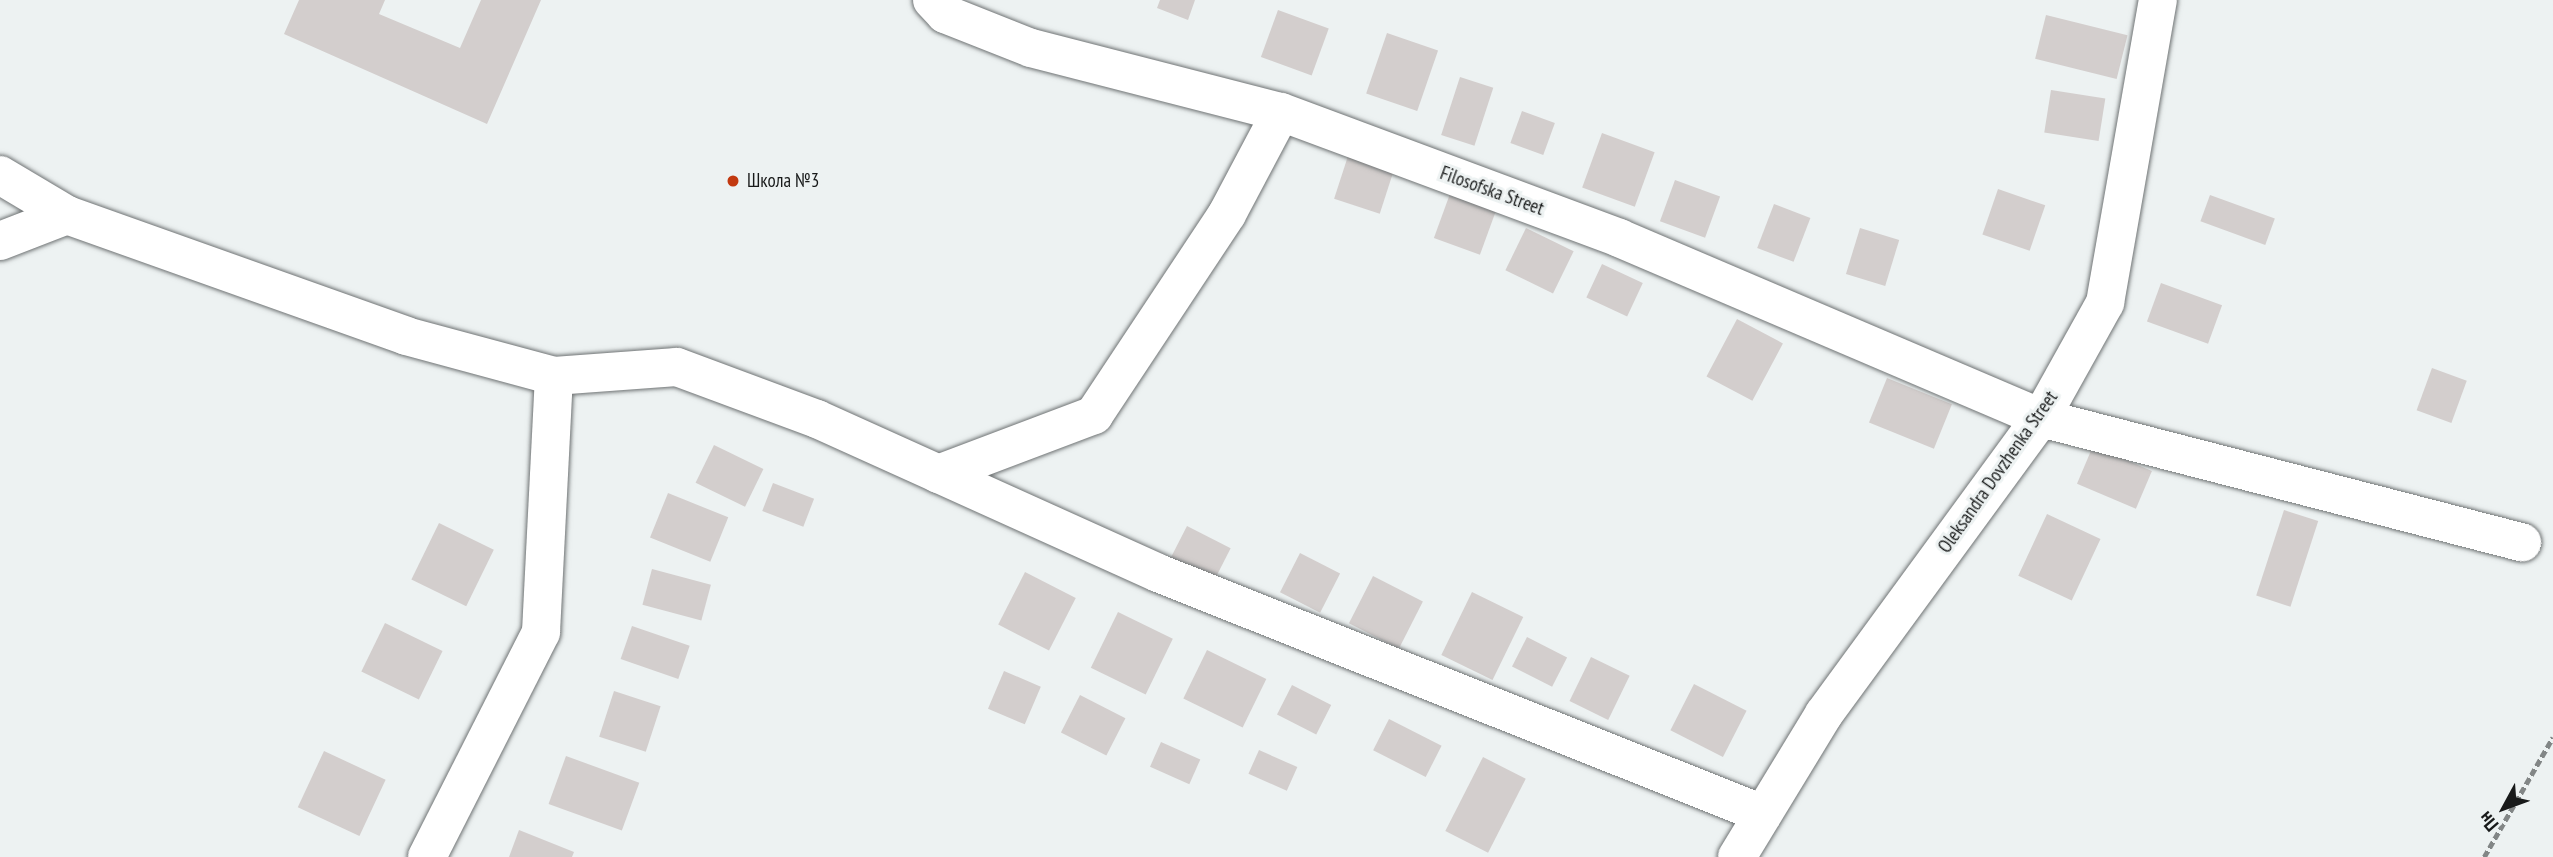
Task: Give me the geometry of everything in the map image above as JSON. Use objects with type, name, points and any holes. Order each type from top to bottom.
[{"type":"street","name":"Filosofska Street","points":[[932,0],[945,14],[1031,48],[1281,112],[1619,238],[2041,418],[2522,542]]},
{"type":"street","name":"Oleksandra Dovzhenka Street","points":[[1737,857],[1824,714],[2041,418],[2105,303],[2158,0]]},
{"type":"street","points":[[939,474],[1094,415],[1227,214],[1281,112]]},
{"type":"street","points":[[0,175],[67,215],[406,336],[554,376],[677,367],[939,474],[1158,573],[1763,814]]},
{"type":"street","points":[[0,240],[67,215]]},
{"type":"street","points":[[427,857],[541,632],[554,376]]},
{"type":"path","points":[[2484,857],[2553,737]]},
{"type":"building","points":[[299,0],[385,0],[379,14],[460,48],[481,0],[541,0],[487,124],[284,34]]},
{"type":"building","points":[[1160,0],[1195,0],[1188,20],[1157,8]]},
{"type":"building","points":[[1278,10],[1329,28],[1312,75],[1261,57]]},
{"type":"building","points":[[2046,15],[2128,35],[2117,79],[2035,59]]},
{"type":"building","points":[[1387,33],[1438,51],[1417,111],[1366,94]]},
{"type":"building","points":[[1460,77],[1493,88],[1474,146],[1441,135]]},
{"type":"building","points":[[2051,90],[2105,99],[2099,141],[2044,132]]},
{"type":"building","points":[[1522,111],[1555,123],[1543,155],[1510,143]]},
{"type":"building","points":[[1602,133],[1655,152],[1635,207],[1582,188]]},
{"type":"building","points":[[1348,156],[1394,171],[1380,214],[1334,199]]},
{"type":"building","points":[[1675,180],[1720,196],[1705,238],[1660,221]]},
{"type":"building","points":[[1998,189],[2045,205],[2030,251],[1982,234]]},
{"type":"building","points":[[1451,191],[1497,208],[1480,255],[1434,238]]},
{"type":"building","points":[[2210,195],[2275,219],[2265,245],[2200,221]]},
{"type":"building","points":[[1774,204],[1810,218],[1794,262],[1757,248]]},
{"type":"building","points":[[1526,228],[1574,251],[1553,293],[1505,270]]},
{"type":"building","points":[[1860,228],[1899,240],[1885,286],[1846,274]]},
{"type":"building","points":[[1602,264],[1643,283],[1627,317],[1586,298]]},
{"type":"building","points":[[2161,283],[2222,305],[2208,344],[2147,322]]},
{"type":"building","points":[[1737,319],[1783,343],[1752,401],[1706,376]]},
{"type":"building","points":[[2432,368],[2467,381],[2451,423],[2417,410]]},
{"type":"building","points":[[1887,378],[1952,404],[1934,449],[1869,423]]},
{"type":"building","points":[[714,445],[763,469],[745,507],[696,483]]},
{"type":"building","points":[[2093,446],[2152,471],[2136,509],[2077,484]]},
{"type":"building","points":[[773,483],[814,499],[803,527],[762,511]]},
{"type":"building","points":[[668,493],[728,517],[710,562],[650,538]]},
{"type":"building","points":[[2284,510],[2318,521],[2290,607],[2256,596]]},
{"type":"building","points":[[2047,514],[2100,539],[2072,601],[2018,576]]},
{"type":"building","points":[[439,523],[494,550],[466,606],[411,580]]},
{"type":"building","points":[[1187,526],[1231,548],[1213,582],[1170,560]]},
{"type":"building","points":[[1300,553],[1340,573],[1320,613],[1280,592]]},
{"type":"building","points":[[652,569],[711,585],[701,621],[642,605]]},
{"type":"building","points":[[1025,572],[1076,598],[1049,650],[998,625]]},
{"type":"building","points":[[1373,576],[1423,601],[1399,649],[1349,623]]},
{"type":"building","points":[[1472,592],[1523,617],[1493,680],[1441,655]]},
{"type":"building","points":[[1118,612],[1173,639],[1146,694],[1091,668]]},
{"type":"building","points":[[385,623],[443,651],[419,700],[361,672]]},
{"type":"building","points":[[632,626],[690,646],[678,679],[621,659]]},
{"type":"building","points":[[1527,637],[1567,657],[1552,687],[1512,666]]},
{"type":"building","points":[[1207,650],[1266,679],[1243,727],[1183,699]]},
{"type":"building","points":[[1591,657],[1630,676],[1608,720],[1570,701]]},
{"type":"building","points":[[1004,671],[1041,687],[1025,724],[988,709]]},
{"type":"building","points":[[1694,684],[1747,711],[1723,757],[1670,730]]},
{"type":"building","points":[[1292,685],[1331,705],[1316,734],[1277,714]]},
{"type":"building","points":[[614,691],[661,706],[646,752],[599,737]]},
{"type":"building","points":[[1080,695],[1125,718],[1106,756],[1061,732]]},
{"type":"building","points":[[1389,719],[1442,746],[1426,777],[1373,750]]},
{"type":"building","points":[[1161,742],[1200,759],[1189,784],[1150,767]]},
{"type":"building","points":[[1259,750],[1297,767],[1287,791],[1248,774]]},
{"type":"building","points":[[324,751],[386,780],[359,836],[298,807]]},
{"type":"building","points":[[566,756],[639,783],[622,831],[549,804]]},
{"type":"building","points":[[1483,757],[1526,779],[1488,853],[1445,831]]},
{"type":"building","points":[[519,830],[574,852],[572,857],[509,857]]},
{"type":"place","name":"Школа №3","points":[[733,181]]}]
